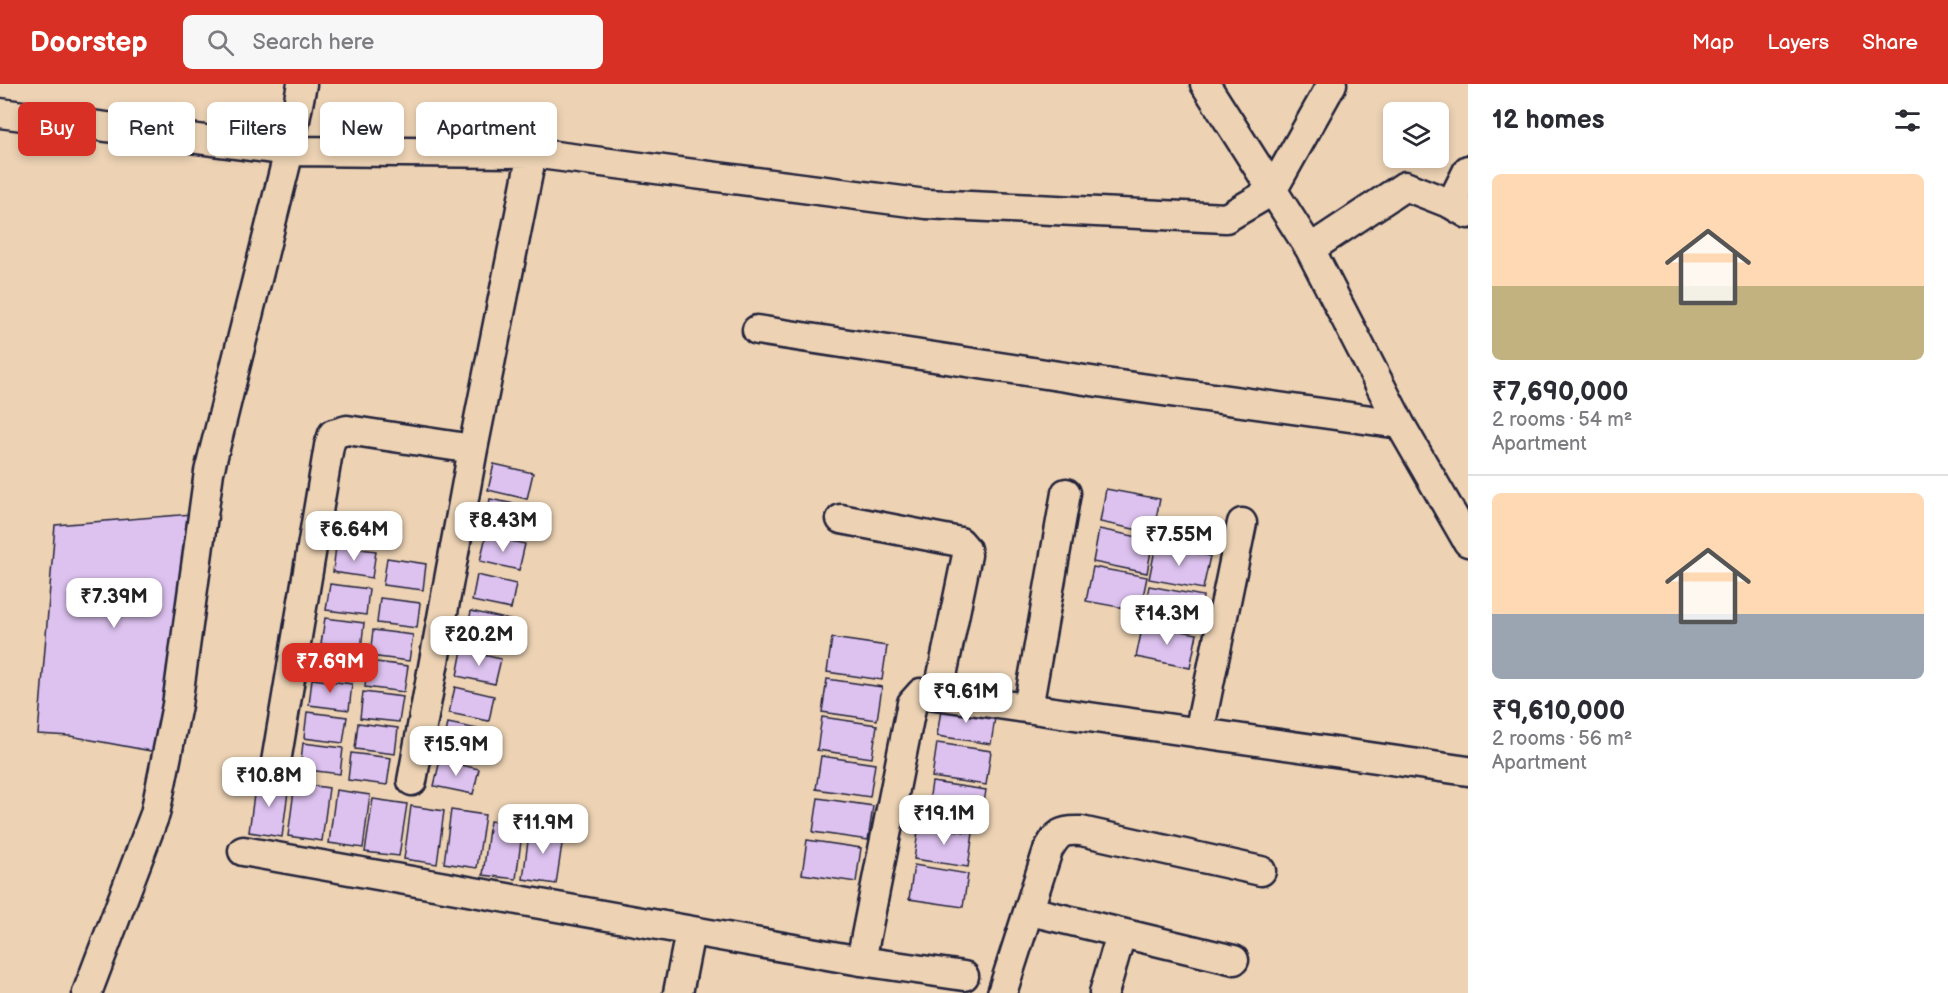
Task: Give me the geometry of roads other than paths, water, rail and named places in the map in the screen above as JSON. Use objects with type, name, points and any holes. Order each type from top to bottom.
[{"type":"street","points":[[299,102],[302,84]]},
{"type":"street","points":[[1205,84],[1310,249],[1400,424],[1468,542]]},
{"type":"street","points":[[555,156],[938,205],[1226,218],[1272,191],[1332,84]]},
{"type":"street","points":[[0,113],[207,140]]},
{"type":"street","points":[[308,151],[416,152]]},
{"type":"street","points":[[87,993],[155,814],[177,705],[209,472],[288,156]]},
{"type":"street","points":[[412,781],[472,449],[531,156]]},
{"type":"street","points":[[1310,249],[1405,186],[1459,209],[1468,170]]},
{"type":"street","points":[[756,330],[1098,382],[1400,424]]},
{"type":"street","points":[[276,762],[329,446],[333,434],[347,430],[472,449]]},
{"type":"street","points":[[1028,708],[1066,493]]},
{"type":"street","points":[[841,519],[960,542],[966,549],[967,555],[938,695]]},
{"type":"street","points":[[1199,733],[1242,523]]},
{"type":"street","points":[[861,962],[912,703],[921,693],[1468,771]]},
{"type":"street","points":[[1002,993],[1048,850],[1056,837],[1066,831],[1081,831],[1260,872]]},
{"type":"street","points":[[243,851],[861,962],[964,976]]},
{"type":"street","points":[[1030,911],[1234,960]]},
{"type":"street","points":[[678,993],[690,932]]},
{"type":"street","points":[[1104,993],[1121,934]]}]
